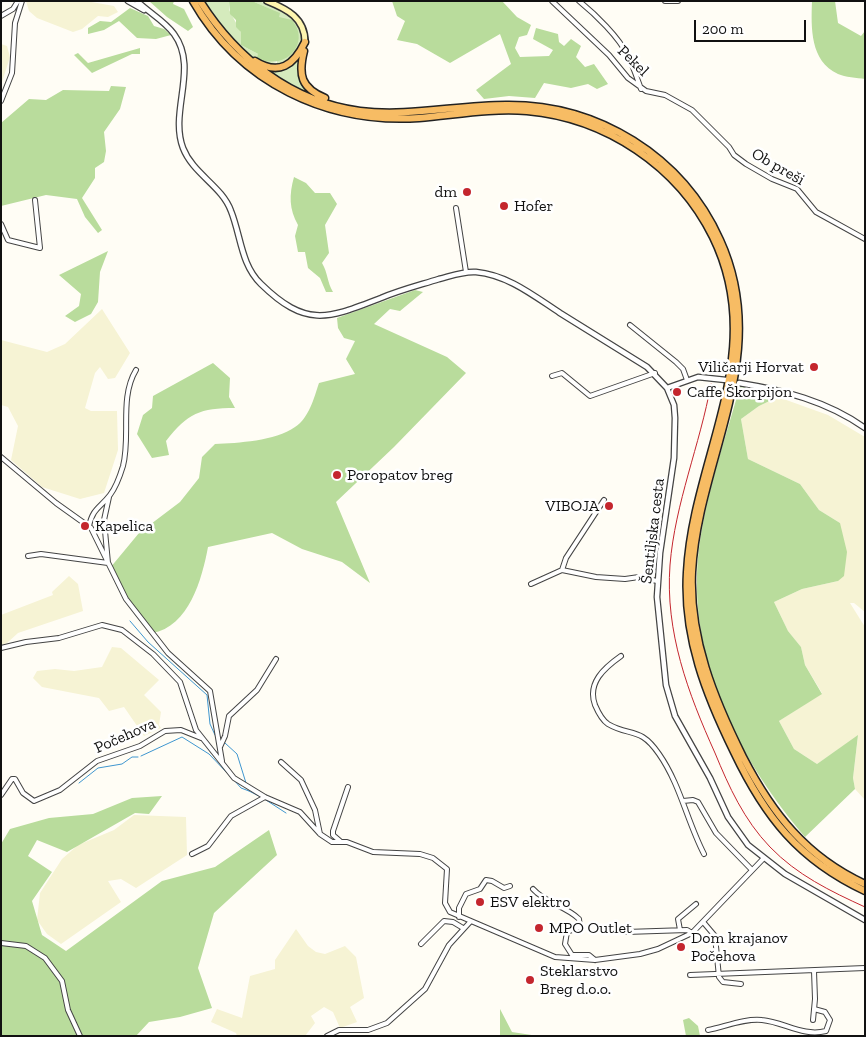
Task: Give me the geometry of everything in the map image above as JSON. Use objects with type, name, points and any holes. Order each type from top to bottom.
[{"type":"highway","points":[[195,2],[230,42],[263,71],[292,89],[346,108],[399,113],[504,105],[549,108],[572,113],[607,126],[636,141],[670,169],[689,189],[721,242],[731,270],[738,301],[739,346],[733,394],[704,500],[695,544],[692,606],[698,642],[708,677],[723,715],[750,771],[772,809],[797,839],[811,851],[840,872],[865,884]]},
{"type":"highway","points":[[195,2],[229,50],[250,68],[290,94],[323,108],[375,118],[421,118],[510,110],[549,114],[611,134],[633,146],[658,165],[676,183],[696,208],[714,238],[724,266],[733,302],[734,355],[727,394],[689,546],[687,607],[692,642],[705,687],[717,715],[749,782],[764,807],[794,844],[810,858],[865,891]]},
{"type":"highway","points":[[230,42],[256,61],[276,68],[291,63],[305,42]]},
{"type":"highway","points":[[305,42],[300,64],[306,86],[313,93],[346,108]]},
{"type":"main road","points":[[267,1],[296,16],[303,28],[305,42]]},
{"type":"street","points":[[1,16],[13,9],[20,1]]},
{"type":"street","points":[[1,100],[12,73],[15,23],[20,1]]},
{"type":"street","name":"Šentiljska cesta","points":[[128,1],[148,12]]},
{"type":"street","name":"Šentiljska cesta","points":[[137,1],[174,33],[184,56],[180,123],[185,153],[228,204],[247,263],[259,283],[271,293],[298,310],[314,315],[333,316],[382,297],[466,272],[498,276],[517,285],[655,373],[667,388],[675,418],[674,458],[657,581],[666,684],[675,716],[705,768],[734,827],[763,859],[795,881],[865,920]]},
{"type":"street","name":"Pekel","points":[[552,1],[609,55],[628,78],[641,89]]},
{"type":"street","name":"Pekel","points":[[579,1],[594,13],[622,46],[628,55],[641,89]]},
{"type":"street","points":[[665,1],[678,1]]},
{"type":"street","name":"Ob preši","points":[[641,89],[652,94],[665,96],[692,110],[729,147],[734,155],[746,164],[772,179],[797,189],[816,212],[865,239]]},
{"type":"street","points":[[1,224],[8,240],[40,248],[35,200]]},
{"type":"street","points":[[456,208],[466,272]]},
{"type":"street","points":[[630,325],[676,362],[683,369],[687,380]]},
{"type":"street","points":[[108,563],[104,520],[110,496],[123,465],[125,424],[131,378],[136,370]]},
{"type":"street","points":[[552,376],[562,373],[590,396],[655,373]]},
{"type":"street","points":[[667,388],[698,377],[726,380]]},
{"type":"street","points":[[739,382],[777,390],[812,401],[842,414],[865,428]]},
{"type":"street","points":[[1,457],[56,503],[94,531],[126,599],[168,653],[210,691],[222,764]]},
{"type":"street","points":[[89,526],[96,508],[110,496]]},
{"type":"street","points":[[562,570],[566,558],[604,500]]},
{"type":"street","points":[[28,556],[41,554],[108,563]]},
{"type":"street","points":[[531,584],[562,570],[596,577],[625,579],[639,577],[657,581]]},
{"type":"street","points":[[1,648],[26,642],[59,638],[102,626],[122,630],[132,635],[180,682],[193,724],[234,778],[265,797],[300,812],[320,834],[332,842],[351,843],[373,852],[420,854],[440,862],[447,869],[448,876],[445,903],[450,912],[459,917],[466,925]]},
{"type":"street","points":[[621,656],[607,667],[596,680],[593,695],[597,711],[609,724],[638,733],[649,741],[668,770],[683,801],[688,822],[704,854]]},
{"type":"street","points":[[220,747],[225,736],[229,716],[257,690],[276,659]]},
{"type":"street","name":"Počehova","points":[[1,795],[12,779],[15,780],[23,793],[34,800],[60,790],[96,762],[140,746],[165,731],[181,730],[203,738]]},
{"type":"street","points":[[281,762],[301,780],[315,810],[320,834]]},
{"type":"street","points":[[340,841],[333,836],[333,831],[348,787]]},
{"type":"street","points":[[192,854],[208,846],[219,829],[235,813],[265,797]]},
{"type":"street","points":[[683,801],[693,800],[698,802],[716,833],[752,870]]},
{"type":"street","points":[[421,944],[444,921],[466,925],[545,954],[567,959],[595,960],[658,950],[692,933],[704,923],[763,859]]},
{"type":"street","points":[[459,917],[459,908],[466,894],[480,889],[486,880],[490,880],[504,888],[510,886]]},
{"type":"street","points":[[533,889],[544,898],[571,911],[579,919],[580,927],[567,932],[565,944],[572,954],[589,955],[595,960]]},
{"type":"street","points":[[680,930],[678,919],[696,904]]},
{"type":"street","points":[[704,923],[715,936],[717,973],[723,982],[741,984]]},
{"type":"street","points":[[327,1036],[341,1029],[368,1030],[387,1023],[426,989],[440,959],[466,925]]},
{"type":"street","points":[[609,930],[626,932],[680,930],[692,933]]},
{"type":"street","points":[[1,943],[26,946],[45,958],[62,981],[68,1010],[80,1036]]},
{"type":"street","points":[[690,975],[865,968]]},
{"type":"street","points":[[813,1020],[814,971]]},
{"type":"street","points":[[708,1030],[763,1020],[796,1032],[818,1034],[826,1031],[830,1020],[825,1012],[814,1008]]},
{"type":"street","points":[[368,1030],[369,1036]]},
{"type":"shaded area","points":[[26,1],[86,1],[114,6],[118,12],[108,17],[98,16],[82,29],[73,32],[37,18],[29,11]]},
{"type":"shaded area","points":[[1,44],[7,46],[10,57],[2,82]]},
{"type":"shaded area","points":[[102,309],[130,353],[115,378],[108,379],[100,367],[95,373],[85,408],[91,411],[117,411],[118,450],[104,493],[80,499],[42,487],[11,460],[18,426],[8,407],[1,405],[1,340],[47,352],[65,344]]},
{"type":"shaded area","points":[[778,397],[828,415],[865,437],[865,612],[854,603],[850,603],[865,627],[865,800],[855,789],[853,778],[858,736],[817,764],[794,749],[779,721],[822,693],[805,665],[801,647],[788,631],[774,602],[802,589],[838,581],[840,523],[819,510],[800,484],[748,459],[741,419],[759,406]]},
{"type":"shaded area","points":[[69,576],[78,584],[83,611],[18,633],[7,643],[1,645],[1,615],[53,595],[52,592]]},
{"type":"shaded area","points":[[112,647],[121,648],[159,680],[144,695],[161,712],[159,725],[161,728],[144,736],[124,707],[109,711],[99,698],[42,687],[33,678],[37,671],[55,669],[74,671],[102,667]]},
{"type":"shaded area","points":[[134,815],[186,817],[187,855],[136,888],[121,879],[108,881],[121,902],[61,944],[47,934],[37,920],[40,893],[62,859],[78,845],[114,830]]},
{"type":"shaded area","points":[[296,929],[308,946],[316,952],[325,954],[345,946],[356,957],[364,998],[350,1007],[357,1022],[340,1028],[333,1012],[324,1007],[311,1016],[315,1023],[305,1036],[237,1036],[236,1033],[211,1022],[217,1009],[242,1018],[250,976],[275,969],[275,960]]},
{"type":"green space","points":[[149,1],[174,1],[173,4],[184,9],[193,27],[188,31],[167,17]]},
{"type":"green space","points":[[204,1],[229,1],[229,10],[241,32],[241,45],[258,54],[263,60],[277,63],[279,13],[252,1],[274,6],[294,19],[303,37],[301,48],[288,62],[276,66],[257,61],[235,42]]},
{"type":"green space","points":[[229,1],[252,1],[280,13],[279,17],[292,20],[299,38],[297,46],[292,53],[277,61],[267,61],[257,58],[258,54],[241,45],[241,32],[236,27],[236,20],[230,14]]},
{"type":"green space","points":[[392,1],[502,1],[517,17],[531,25],[527,35],[519,37],[515,48],[520,57],[549,56],[553,50],[533,39],[536,28],[558,34],[559,42],[564,46],[571,39],[581,46],[576,57],[585,67],[594,64],[608,84],[597,89],[588,84],[571,88],[544,83],[535,98],[509,96],[484,99],[476,90],[511,64],[500,34],[450,63],[417,44],[397,40],[405,21],[397,16]]},
{"type":"green space","points":[[812,1],[835,1],[838,23],[861,36],[865,31],[865,79],[838,74],[822,61],[817,52],[812,33]]},
{"type":"green space","points":[[130,8],[148,16],[154,26],[164,29],[171,35],[156,39],[137,38],[119,21],[104,30],[88,34],[88,28],[100,21],[111,22]]},
{"type":"green space","points":[[140,48],[140,54],[132,54],[92,73],[74,55],[78,53],[88,63]]},
{"type":"green space","points":[[301,54],[299,66],[311,94],[285,82],[263,67],[275,69]]},
{"type":"green space","points":[[111,86],[126,87],[120,109],[104,132],[106,151],[104,162],[95,168],[95,178],[82,198],[102,230],[98,233],[85,217],[77,199],[46,195],[1,206],[1,123],[29,99],[46,100],[63,90],[109,91]]},
{"type":"green space","points":[[294,177],[306,183],[315,193],[330,193],[337,204],[325,225],[329,253],[322,263],[333,292],[326,292],[320,278],[308,268],[305,252],[298,252],[295,236],[298,225],[291,202]]},
{"type":"green space","points":[[108,251],[100,272],[98,302],[91,314],[75,322],[65,316],[79,306],[81,294],[59,275]]},
{"type":"green space","points":[[415,290],[423,292],[400,311],[390,309],[374,324],[447,357],[466,373],[394,447],[336,502],[370,583],[342,562],[302,549],[272,533],[208,547],[202,573],[192,600],[176,622],[165,629],[152,633],[126,600],[110,568],[139,533],[180,502],[199,478],[202,457],[215,444],[256,440],[287,432],[304,418],[319,383],[355,374],[346,359],[355,341],[344,338],[338,328],[337,318]]},
{"type":"green space","points":[[213,363],[230,378],[229,397],[235,408],[213,409],[188,418],[166,441],[169,455],[152,458],[137,434],[143,415],[152,408],[153,396]]},
{"type":"green space","points":[[740,386],[778,397],[759,406],[741,419],[748,459],[800,484],[819,510],[840,523],[847,552],[844,576],[838,581],[802,589],[774,602],[788,631],[801,647],[805,665],[822,694],[779,721],[794,749],[817,764],[858,735],[853,778],[855,789],[805,837],[782,809],[762,779],[743,748],[727,715],[714,681],[704,646],[698,610],[697,574],[702,527],[713,479]]},
{"type":"green space","points":[[162,796],[149,814],[135,813],[67,852],[37,840],[28,856],[52,872],[32,901],[42,935],[66,951],[162,881],[215,867],[269,830],[277,855],[214,913],[198,968],[212,1008],[180,1017],[149,1022],[136,1036],[1,1036],[1,844],[10,829],[49,818],[93,814],[132,798]]},
{"type":"green space","points":[[500,1009],[512,1032],[538,1036],[500,1036]]},
{"type":"green space","points":[[689,1018],[698,1026],[700,1036],[686,1036],[683,1020]]},
{"type":"waterway","points":[[130,621],[148,642],[207,695],[210,724],[215,735]]},
{"type":"waterway","points":[[141,756],[182,737],[209,754],[231,777]]},
{"type":"waterway","points":[[225,743],[237,754],[246,783]]},
{"type":"waterway","points":[[79,783],[98,768],[122,764],[132,757],[138,757]]},
{"type":"waterway","points":[[234,780],[241,788],[249,791]]},
{"type":"waterway","points":[[249,791],[261,797]]},
{"type":"waterway","points":[[266,800],[286,813]]},
{"type":"railway","points":[[711,384],[677,519],[670,565],[669,590],[671,614],[680,662],[696,708],[720,766],[738,803],[752,826],[770,847],[791,866],[827,888],[865,907]]},
{"type":"place","name":"dm","points":[[467,192]]},
{"type":"place","name":"Hofer","points":[[504,206]]},
{"type":"place","name":"Viličarji Horvat","points":[[814,367]]},
{"type":"place","name":"Caffe Škorpijon","points":[[677,392]]},
{"type":"place","name":"Poropatov breg","points":[[337,475]]},
{"type":"place","name":"VIBOJA","points":[[609,506]]},
{"type":"place","name":"Kapelica","points":[[85,526]]},
{"type":"place","name":"ESV elektro","points":[[480,902]]},
{"type":"place","name":"MPO Outlet","points":[[539,928]]},
{"type":"place","name":"Dom krajanov Počehova","points":[[681,947]]},
{"type":"place","name":"Steklarstvo Breg d.o.o.","points":[[530,980]]}]
